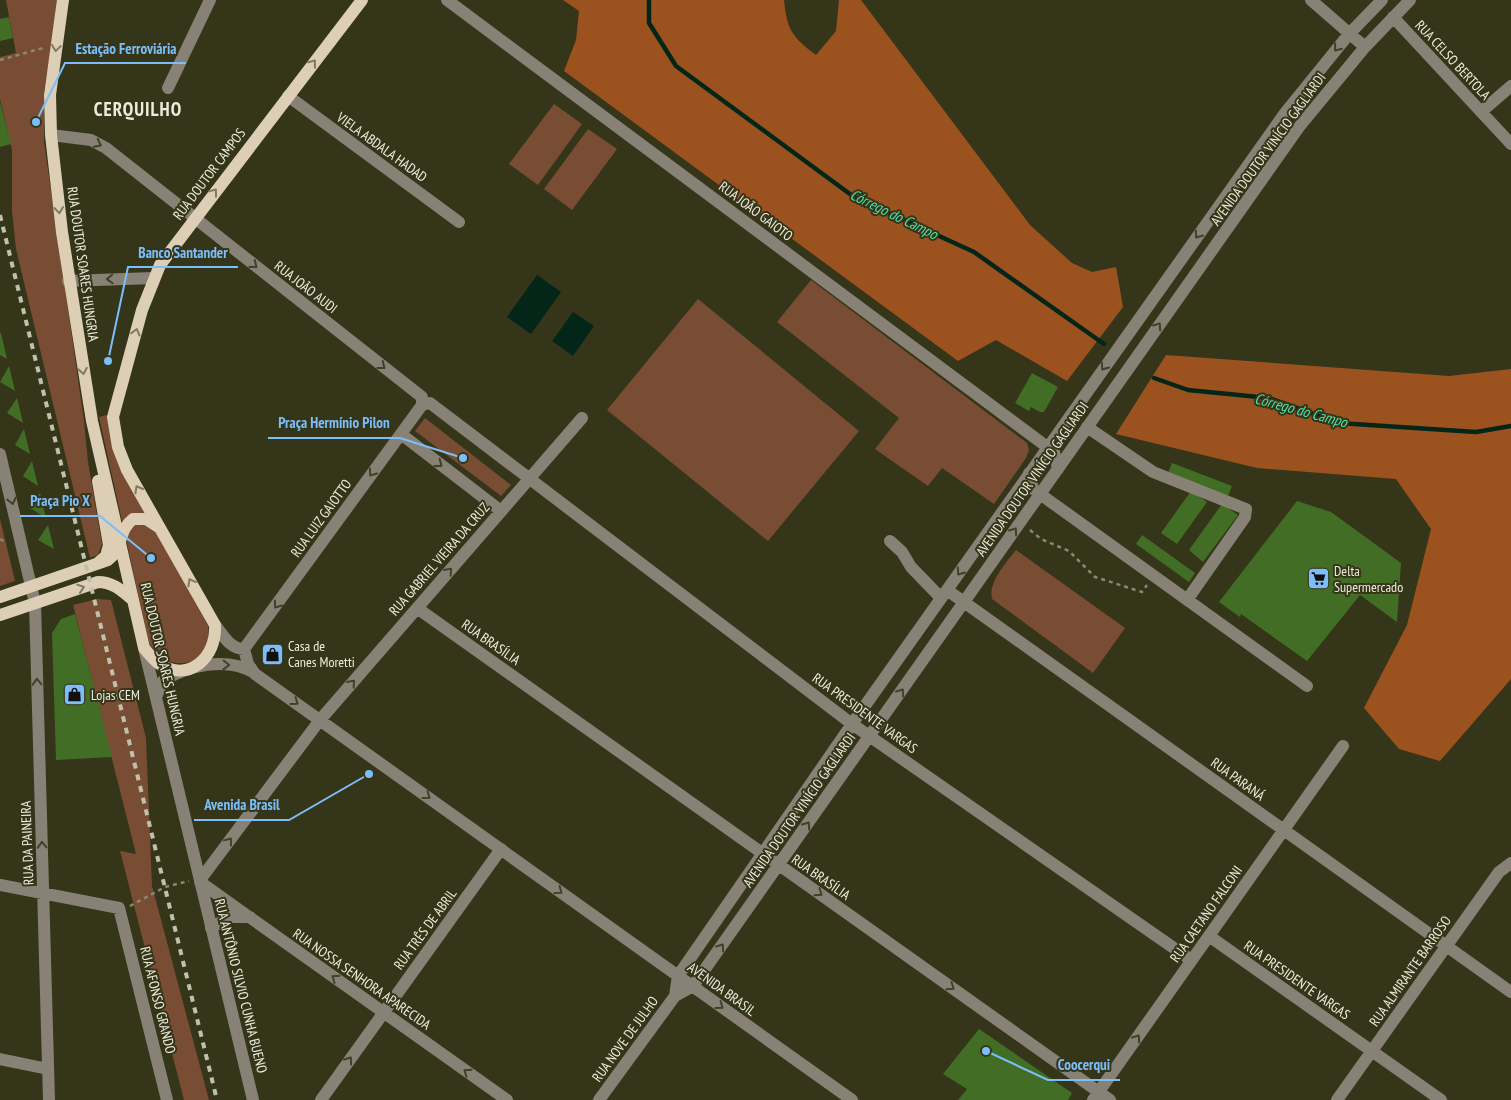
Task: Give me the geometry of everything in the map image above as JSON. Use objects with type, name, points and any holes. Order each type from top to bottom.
[{"type":"main road","name":"RUA DOUTOR SOARES HUNGRIA","points":[[63,0],[50,95],[51,134],[68,281],[92,421],[144,648]]},
{"type":"main road","name":"RUA DOUTOR CAMPOS","points":[[215,625],[127,470],[118,447],[112,417],[153,278],[194,218],[362,0]]},
{"type":"main road","points":[[92,421],[94,452],[109,545],[106,556],[97,564]]},
{"type":"main road","points":[[0,597],[97,564],[115,555],[123,530],[133,519],[146,519],[162,529]]},
{"type":"main road","points":[[0,615],[98,582],[106,582],[118,587],[133,600]]},
{"type":"main road","points":[[144,648],[158,662],[170,668],[194,667],[206,658],[212,649],[216,639],[215,625]]},
{"type":"street","points":[[168,88],[210,0]]},
{"type":"street","name":"RUA JOÃO GAIOTO","points":[[447,0],[1048,447]]},
{"type":"street","points":[[1311,0],[1365,47]]},
{"type":"street","name":"AVENIDA DOUTOR VINÍCIO GAGLIARDI","points":[[678,976],[852,724],[1285,113],[1349,34],[1382,0]]},
{"type":"street","name":"AVENIDA DOUTOR VINÍCIO GAGLIARDI","points":[[693,986],[1299,127],[1365,47],[1410,0]]},
{"type":"street","name":"RUA CELSO BERTOLA","points":[[1393,18],[1511,144]]},
{"type":"street","points":[[1481,112],[1511,86]]},
{"type":"street","name":"VIELA ABDALA HADAD","points":[[288,96],[459,222]]},
{"type":"street","name":"RUA JOÃO AUDI","points":[[51,134],[91,140],[106,148],[422,397],[422,405]]},
{"type":"street","points":[[1210,219],[1226,230]]},
{"type":"street","points":[[68,281],[153,278]]},
{"type":"street","points":[[422,405],[430,404],[529,479]]},
{"type":"street","name":"RUA LUIZ GAIOTTO","points":[[244,650],[422,405]]},
{"type":"street","name":"RUA GABRIEL VIEIRA DA CRUZ","points":[[200,881],[320,720],[582,418]]},
{"type":"street","points":[[1087,427],[1154,472],[1246,509],[1245,517],[1187,600]]},
{"type":"street","points":[[401,434],[501,511]]},
{"type":"street","points":[[1048,447],[1054,452],[1058,469]]},
{"type":"street","name":"RUA DA PAINEIRA","points":[[0,454],[35,603],[49,1100]]},
{"type":"street","points":[[1030,473],[1033,490],[1307,686]]},
{"type":"street","name":"RUA PRESIDENTE VARGAS","points":[[529,479],[852,724],[1191,960]]},
{"type":"street","name":"RUA PARANÁ","points":[[890,541],[902,552],[911,566],[944,594],[964,602],[1511,992]]},
{"type":"street","name":"RUA BRASÍLIA","points":[[417,608],[779,865],[1096,1096],[1110,1100]]},
{"type":"street","points":[[215,625],[229,643],[238,649],[244,650]]},
{"type":"street","name":"RUA DOUTOR SOARES HUNGRIA","points":[[144,648],[200,881]]},
{"type":"street","name":"AVENIDA BRASIL","points":[[244,650],[248,664],[255,674],[852,1100]]},
{"type":"street","points":[[156,697],[163,681],[194,667],[234,665],[243,667],[255,674]]},
{"type":"street","name":"RUA CAETANO FALCONI","points":[[1096,1096],[1343,746]]},
{"type":"street","name":"RUA TRÊS DE ABRIL","points":[[321,1100],[501,849]]},
{"type":"street","name":"RUA ALMIRANTE BARROSO","points":[[1337,1100],[1498,872],[1511,863]]},
{"type":"street","name":"RUA NOSSA SENHORA APARECIDA","points":[[200,881],[507,1100]]},
{"type":"street","name":"RUA ANTÔNIO SILVIO CUNHA BUENO","points":[[200,881],[253,1100]]},
{"type":"street","points":[[0,885],[118,908]]},
{"type":"street","name":"RUA AFONSO GRANDO","points":[[118,908],[167,1100]]},
{"type":"street","points":[[212,928],[230,917],[250,917]]},
{"type":"street","name":"RUA PRESIDENTE VARGAS","points":[[1209,936],[1441,1100]]},
{"type":"street","name":"RUA NOVE DE JULHO","points":[[599,1100],[674,996],[678,976]]},
{"type":"street","name":"RUA NOVE DE JULHO","points":[[674,996],[693,986]]},
{"type":"street","points":[[0,1060],[48,1069]]},
{"type":"path","points":[[0,60],[57,45]]},
{"type":"path","points":[[1021,522],[1041,539],[1069,551],[1090,572],[1102,580],[1142,592],[1154,576]]},
{"type":"path","points":[[118,908],[134,905],[165,887],[200,881]]},
{"type":"shaded area","points":[[6,0],[59,0],[44,90],[44,142],[84,421],[88,462],[102,544],[98,555],[90,558],[16,249],[12,211],[12,150],[0,99],[0,57],[16,53]]},
{"type":"shaded area","points":[[563,0],[784,0],[787,19],[792,32],[801,43],[816,55],[836,31],[839,0],[861,0],[1030,225],[1072,263],[1092,272],[1116,267],[1123,307],[1067,381],[996,340],[958,361],[564,71],[576,40],[579,11]]},
{"type":"shaded area","points":[[554,104],[582,124],[538,185],[509,164]]},
{"type":"shaded area","points":[[588,129],[617,149],[572,210],[544,189]]},
{"type":"shaded area","points":[[537,275],[561,292],[531,334],[507,317]]},
{"type":"shaded area","points":[[811,280],[1027,443],[1029,450],[1026,458],[994,504],[942,468],[928,486],[875,449],[899,418],[777,322]]},
{"type":"shaded area","points":[[698,299],[859,431],[768,541],[607,410]]},
{"type":"shaded area","points":[[573,312],[594,326],[573,356],[552,341]]},
{"type":"shaded area","points":[[1166,355],[1449,376],[1511,369],[1511,679],[1440,761],[1399,749],[1364,708],[1407,625],[1431,529],[1396,479],[1257,468],[1116,434]]},
{"type":"shaded area","points":[[111,414],[125,472],[208,626],[208,640],[204,650],[197,658],[188,662],[178,663],[167,660],[157,654],[149,643],[99,417]]},
{"type":"shaded area","points":[[425,418],[511,485],[501,496],[415,431]]},
{"type":"shaded area","points":[[0,519],[15,581],[0,586]]},
{"type":"shaded area","points":[[1016,550],[1125,628],[1093,673],[992,599],[991,593],[995,579]]},
{"type":"shaded area","points":[[97,599],[111,600],[146,738],[152,886],[209,1100],[184,1100],[120,851],[136,854],[73,605]]},
{"type":"building","points":[[9,17],[13,38],[0,41],[0,19]]},
{"type":"building","points":[[0,102],[11,144],[0,147]]},
{"type":"building","points":[[1,333],[7,359],[0,355]]},
{"type":"building","points":[[9,366],[15,391],[0,382]]},
{"type":"building","points":[[1032,373],[1058,387],[1044,412],[1031,407],[1029,411],[1015,403]]},
{"type":"building","points":[[17,398],[23,423],[7,413]]},
{"type":"building","points":[[24,429],[30,454],[15,445]]},
{"type":"building","points":[[32,461],[38,486],[23,476]]},
{"type":"building","points":[[1172,463],[1232,486],[1228,496],[1168,473]]},
{"type":"building","points":[[1191,491],[1207,502],[1177,544],[1161,533]]},
{"type":"building","points":[[40,493],[46,518],[30,508]]},
{"type":"building","name":"Delta Supermercado","points":[[1297,501],[1331,512],[1401,563],[1397,622],[1360,595],[1307,661],[1241,614],[1240,617],[1219,602]]},
{"type":"building","points":[[1222,504],[1238,515],[1203,562],[1189,550]]},
{"type":"building","points":[[48,525],[54,549],[38,540]]},
{"type":"building","points":[[1142,535],[1195,573],[1189,582],[1136,544]]},
{"type":"building","name":"Lojas CEM","points":[[75,614],[112,757],[56,760],[52,633],[61,619]]},
{"type":"building","points":[[979,1029],[1072,1093],[1068,1100],[958,1100],[967,1089],[943,1074]]},
{"type":"waterway","name":"Córrego do Campo","points":[[649,0],[649,23],[676,66],[854,197],[974,252],[1104,344]]},
{"type":"waterway","name":"Córrego do Campo","points":[[1154,378],[1188,390],[1269,398],[1339,423],[1476,432],[1511,426]]},
{"type":"railway","points":[[0,215],[217,1100]]},
{"type":"place","name":"Estação Ferroviária","points":[[36,122]]},
{"type":"place","name":"Banco Santander","points":[[108,361]]},
{"type":"place","name":"Praça Hermínio Pilon","points":[[463,458]]},
{"type":"place","name":"Praça Pio X","points":[[151,558]]},
{"type":"place","name":"Delta Supermercado","points":[[1318,579]]},
{"type":"place","name":"Casa de Canes Moretti","points":[[272,654]]},
{"type":"place","name":"Lojas CEM","points":[[75,695]]},
{"type":"place","name":"Avenida Brasil","points":[[369,774]]},
{"type":"place","name":"Coocerqui","points":[[986,1051]]},
{"type":"district","name":"CERQUILHO","points":[[138,109]]}]
